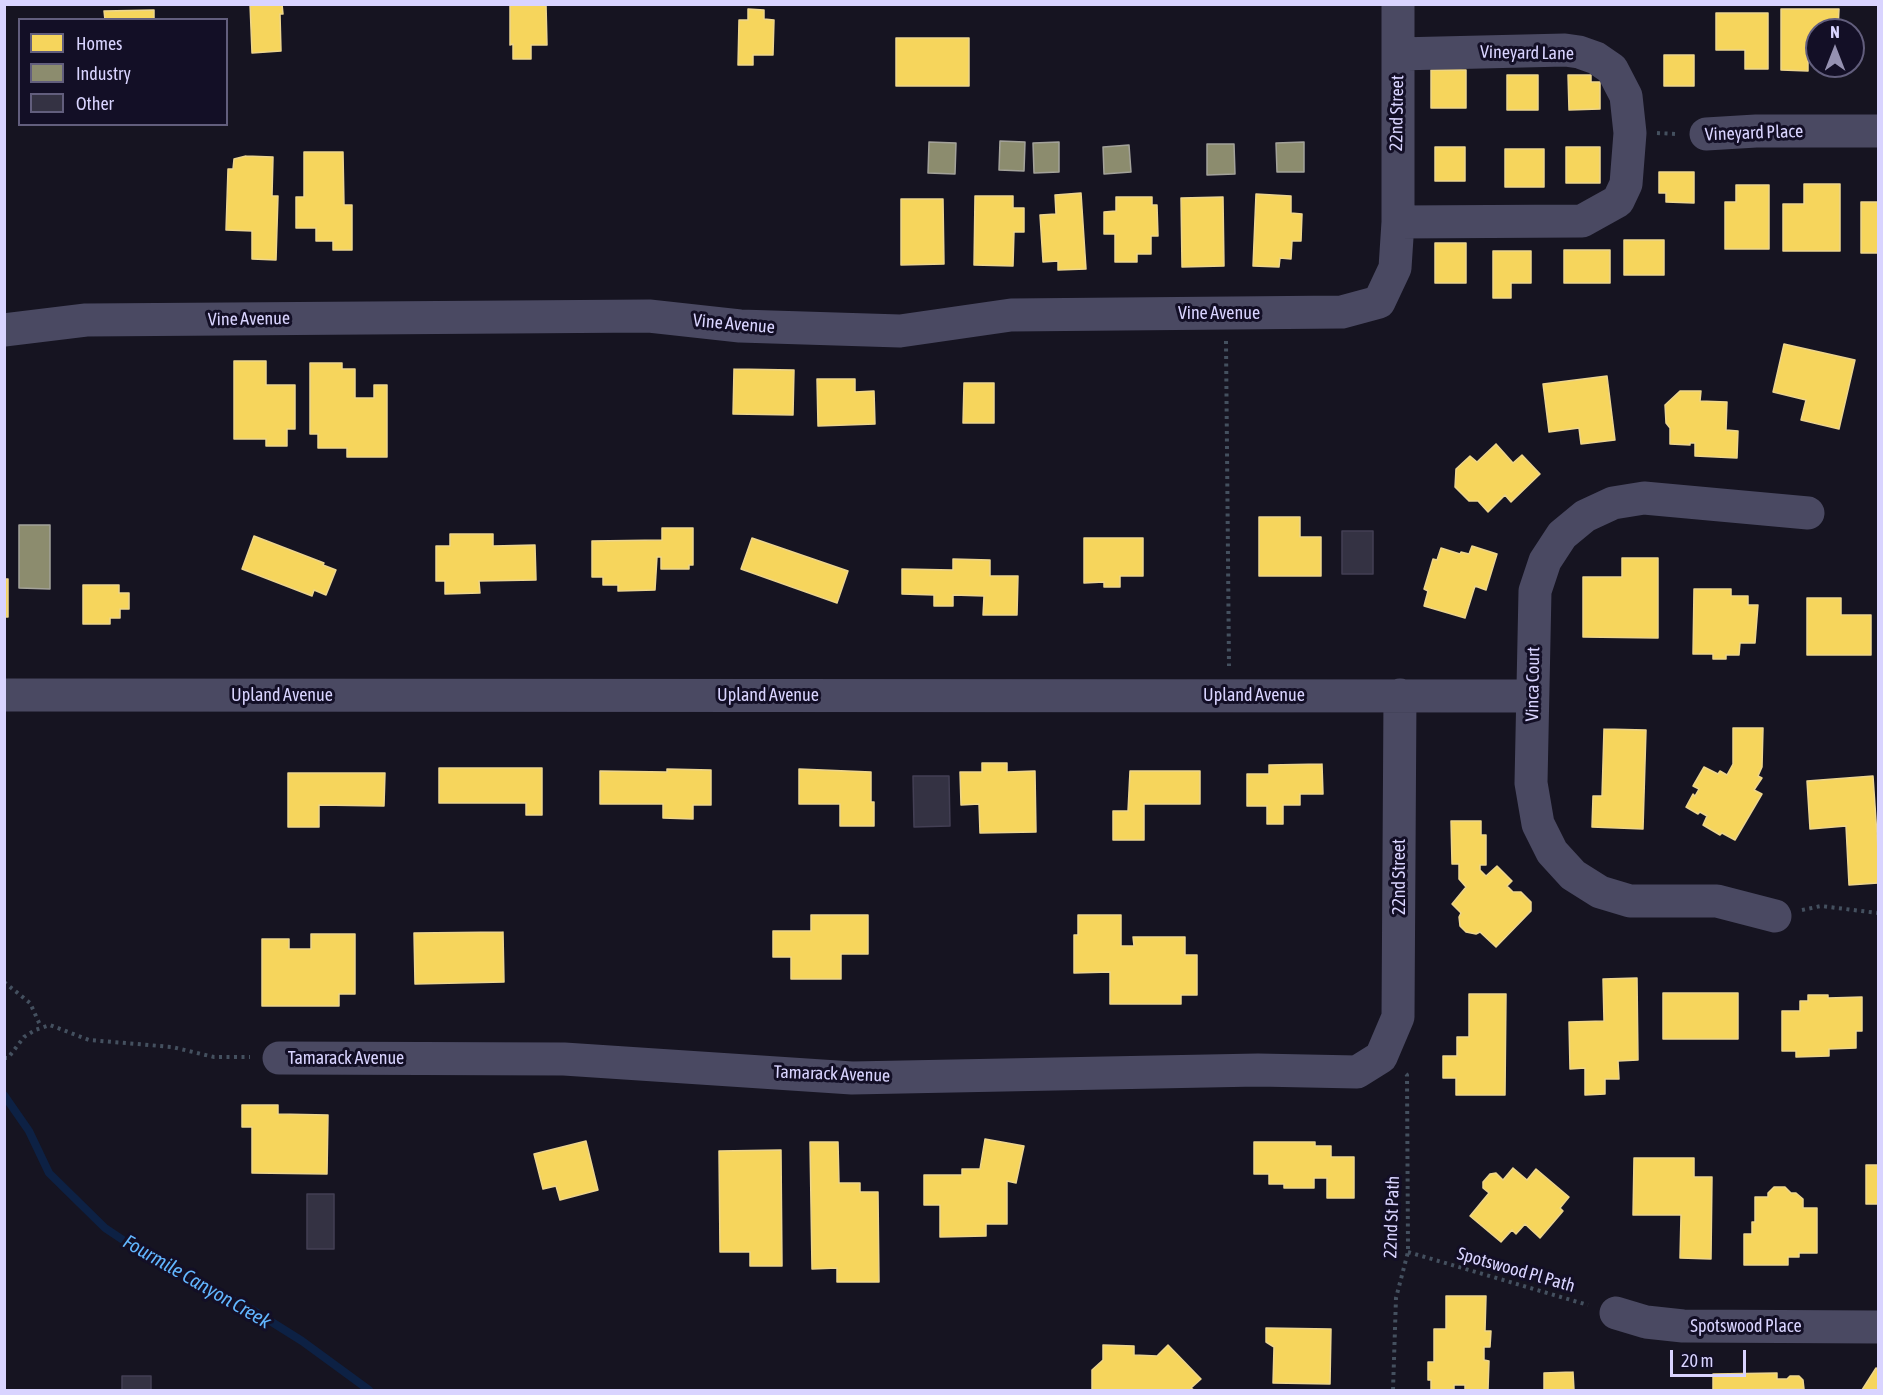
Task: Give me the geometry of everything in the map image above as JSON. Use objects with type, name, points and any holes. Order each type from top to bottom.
[{"type":"street","name":"22nd Street","points":[[1398,4],[1398,222]]},
{"type":"street","name":"Vineyard Lane","points":[[1398,54],[1565,50],[1579,52],[1596,58],[1612,69],[1626,96],[1630,133],[1626,184],[1618,201],[1582,221],[1398,222]]},
{"type":"street","name":"Vineyard Place","points":[[1706,134],[1756,131],[1878,131]]},
{"type":"street","name":"Vine Avenue","points":[[4,330],[86,320],[649,316],[740,326],[900,331],[1011,315],[1342,312],[1379,302],[1395,268],[1398,222]]},
{"type":"street","name":"Vinca Court","points":[[1775,916],[1718,901],[1630,901],[1600,892],[1573,875],[1552,852],[1538,824],[1531,783],[1535,591],[1545,561],[1562,535],[1586,516],[1613,503],[1644,498],[1808,513]]},
{"type":"street","name":"Upland Avenue","points":[[4,695],[1532,696]]},
{"type":"street","name":"22nd Street","points":[[1381,1057],[1398,1017],[1400,695]]},
{"type":"street","name":"Tamarack Avenue","points":[[279,1058],[564,1059],[852,1078],[1258,1070],[1357,1072],[1381,1057]]},
{"type":"street","name":"Spotswood Place","points":[[1616,1313],[1646,1322],[1683,1326],[1878,1327]]},
{"type":"path","name":"Vineyard Place","points":[[1630,133],[1706,134]]},
{"type":"path","points":[[1227,313],[1230,695]]},
{"type":"path","points":[[1775,916],[1821,906],[1878,913]]},
{"type":"path","points":[[4,982],[30,1004],[41,1028]]},
{"type":"path","points":[[4,1058],[8,1058],[24,1037],[50,1025],[89,1040],[172,1047],[214,1057],[279,1058]]},
{"type":"path","name":"22nd St Path","points":[[1381,1057],[1407,1075],[1408,1252],[1396,1298],[1393,1390]]},
{"type":"path","name":"Spotswood Pl Path","points":[[1408,1252],[1616,1313]]},
{"type":"building: Homes","points":[[250,4],[282,4],[281,51],[252,53]]},
{"type":"building: Homes","points":[[510,4],[546,4],[547,45],[531,45],[531,59],[513,59],[513,44],[510,45]]},
{"type":"building: Homes","points":[[748,9],[764,10],[764,19],[774,20],[773,55],[753,55],[753,65],[738,65],[739,20],[748,20]]},
{"type":"building: Homes","points":[[1781,9],[1839,9],[1839,18],[1805,18],[1805,71],[1781,70]]},
{"type":"building: Homes","points":[[154,10],[154,18],[105,18],[104,11]]},
{"type":"building: Homes","points":[[1716,13],[1768,13],[1768,69],[1745,69],[1745,50],[1716,50]]},
{"type":"building: Homes","points":[[896,38],[969,38],[969,86],[896,86]]},
{"type":"building: Homes","points":[[1664,55],[1694,55],[1694,86],[1664,86]]},
{"type":"building: Homes","points":[[1431,70],[1466,70],[1466,108],[1431,108]]},
{"type":"building: Homes","points":[[1507,75],[1538,75],[1538,110],[1507,110]]},
{"type":"building: Homes","points":[[1568,75],[1591,75],[1591,82],[1600,82],[1600,109],[1569,110]]},
{"type":"building: Homes","points":[[1435,147],[1465,147],[1465,181],[1435,181]]},
{"type":"building: Homes","points":[[1566,147],[1600,147],[1600,183],[1566,183]]},
{"type":"building: Homes","points":[[1505,149],[1544,149],[1544,187],[1505,187]]},
{"type":"building: Homes","points":[[304,152],[343,152],[344,205],[352,205],[352,250],[333,250],[333,241],[316,241],[316,228],[296,228],[296,197],[304,197]]},
{"type":"building: Homes","points":[[246,156],[273,157],[272,196],[278,196],[276,260],[252,259],[252,231],[226,230],[228,169],[233,169],[234,159]]},
{"type":"building: Homes","points":[[1659,172],[1694,172],[1694,203],[1666,202],[1666,193],[1659,193]]},
{"type":"building: Homes","points":[[1804,184],[1840,184],[1840,251],[1783,251],[1783,204],[1804,204]]},
{"type":"building: Homes","points":[[1736,185],[1769,185],[1769,249],[1725,249],[1725,202],[1736,202]]},
{"type":"building: Homes","points":[[1081,193],[1086,269],[1058,270],[1058,261],[1043,262],[1040,215],[1056,214],[1055,195]]},
{"type":"building: Homes","points":[[1256,194],[1291,196],[1291,213],[1302,214],[1301,241],[1292,241],[1291,259],[1280,258],[1279,267],[1253,266]]},
{"type":"building: Homes","points":[[975,196],[1013,196],[1013,208],[1024,208],[1024,232],[1014,232],[1013,266],[974,265]]},
{"type":"building: Homes","points":[[1116,197],[1152,197],[1152,205],[1157,205],[1158,236],[1151,236],[1151,254],[1137,254],[1137,262],[1115,262],[1115,234],[1104,234],[1104,212],[1116,211]]},
{"type":"building: Homes","points":[[1223,197],[1224,266],[1182,267],[1181,198]]},
{"type":"building: Homes","points":[[901,199],[943,199],[944,264],[901,265]]},
{"type":"building: Homes","points":[[1861,202],[1878,202],[1878,253],[1861,253]]},
{"type":"building: Homes","points":[[1624,240],[1664,240],[1664,275],[1624,275]]},
{"type":"building: Homes","points":[[1435,243],[1466,243],[1466,283],[1435,283]]},
{"type":"building: Homes","points":[[1564,250],[1610,250],[1610,283],[1564,283]]},
{"type":"building: Homes","points":[[1493,251],[1531,251],[1531,283],[1511,283],[1511,298],[1493,298]]},
{"type":"building: Homes","points":[[1784,344],[1855,360],[1839,429],[1801,420],[1806,400],[1773,392]]},
{"type":"building: Homes","points":[[234,361],[266,361],[266,385],[295,385],[295,429],[287,429],[287,446],[266,446],[266,439],[234,439]]},
{"type":"building: Homes","points":[[310,363],[342,363],[342,369],[355,369],[355,398],[374,398],[374,385],[387,385],[387,457],[347,457],[347,448],[318,448],[318,434],[310,434]]},
{"type":"building: Homes","points":[[734,369],[794,370],[793,415],[733,414]]},
{"type":"building: Homes","points":[[1607,376],[1615,440],[1581,444],[1579,428],[1549,432],[1543,384]]},
{"type":"building: Homes","points":[[817,379],[855,379],[855,392],[874,391],[875,424],[818,426]]},
{"type":"building: Homes","points":[[964,383],[994,383],[994,423],[963,423]]},
{"type":"building: Homes","points":[[1680,391],[1701,391],[1700,401],[1727,402],[1726,430],[1738,431],[1737,458],[1695,456],[1695,443],[1670,444],[1670,428],[1666,423],[1665,405]]},
{"type":"building: Homes","points":[[1496,444],[1513,463],[1522,455],[1540,474],[1511,502],[1505,495],[1488,512],[1478,501],[1469,501],[1455,487],[1456,469],[1470,456],[1477,462]]},
{"type":"building: Homes","points":[[1259,517],[1300,517],[1300,537],[1321,537],[1321,576],[1259,576]]},
{"type":"building: Homes","points":[[662,528],[693,528],[693,565],[689,565],[689,569],[661,569],[661,557],[657,557],[655,590],[618,591],[618,585],[603,585],[603,577],[592,577],[592,541],[662,540]]},
{"type":"building: Homes","points":[[450,534],[493,534],[493,546],[535,545],[536,580],[479,581],[480,593],[445,594],[445,581],[436,581],[436,546],[450,546]]},
{"type":"building: Homes","points":[[254,536],[324,563],[323,565],[336,570],[326,595],[314,590],[312,596],[242,569]]},
{"type":"building: Homes","points":[[752,538],[848,571],[837,603],[741,569]]},
{"type":"building: Homes","points":[[1084,538],[1143,538],[1143,576],[1120,576],[1120,587],[1104,587],[1104,582],[1084,583]]},
{"type":"building: Homes","points":[[1472,546],[1497,554],[1486,590],[1475,586],[1465,618],[1424,606],[1428,591],[1424,589],[1433,559],[1437,560],[1441,548],[1460,554],[1461,552],[1469,554]]},
{"type":"building: Homes","points":[[1622,558],[1658,558],[1658,638],[1583,637],[1583,577],[1622,577]]},
{"type":"building: Homes","points":[[953,559],[990,560],[990,576],[1018,576],[1017,615],[983,615],[984,596],[953,595],[953,606],[934,606],[934,595],[902,594],[902,569],[953,570]]},
{"type":"building: Homes","points":[[4,579],[8,579],[8,617],[4,617]]},
{"type":"building: Homes","points":[[83,585],[119,585],[119,593],[129,593],[129,609],[120,609],[120,618],[110,618],[110,624],[83,624]]},
{"type":"building: Homes","points":[[1694,589],[1731,589],[1731,596],[1748,596],[1748,605],[1758,605],[1755,643],[1740,643],[1739,655],[1726,655],[1726,659],[1713,659],[1713,654],[1693,654]]},
{"type":"building: Homes","points":[[1807,598],[1841,598],[1841,615],[1871,615],[1871,655],[1807,655]]},
{"type":"building: Homes","points":[[1733,728],[1763,728],[1762,767],[1758,776],[1762,778],[1754,790],[1762,794],[1735,840],[1722,833],[1720,835],[1703,825],[1707,816],[1686,807],[1693,794],[1695,796],[1699,789],[1693,786],[1704,767],[1718,774],[1720,771],[1727,775],[1733,764]]},
{"type":"building: Homes","points":[[1604,729],[1646,730],[1643,829],[1592,827],[1593,796],[1602,796]]},
{"type":"building: Homes","points":[[982,763],[1007,763],[1007,772],[1035,771],[1036,832],[980,833],[979,804],[961,805],[960,772],[982,772]]},
{"type":"building: Homes","points":[[1322,764],[1323,794],[1300,794],[1300,805],[1283,805],[1283,824],[1267,824],[1267,806],[1247,806],[1247,774],[1269,774],[1269,765]]},
{"type":"building: Homes","points":[[439,768],[542,768],[542,815],[526,815],[526,803],[439,803]]},
{"type":"building: Homes","points":[[667,769],[711,770],[711,805],[693,805],[693,819],[663,818],[663,804],[600,804],[600,771],[667,772]]},
{"type":"building: Homes","points":[[799,769],[871,772],[874,826],[840,826],[840,804],[799,804]]},
{"type":"building: Homes","points":[[1130,771],[1200,771],[1200,804],[1144,804],[1144,840],[1113,840],[1113,811],[1128,811]]},
{"type":"building: Homes","points":[[288,773],[385,773],[384,806],[319,805],[319,827],[288,827]]},
{"type":"building: Homes","points":[[1873,776],[1878,883],[1849,885],[1846,826],[1810,829],[1807,781]]},
{"type":"building: Homes","points":[[1451,821],[1481,821],[1481,835],[1486,835],[1486,865],[1480,865],[1480,870],[1486,876],[1497,866],[1512,881],[1507,886],[1513,892],[1521,892],[1531,902],[1531,911],[1496,947],[1480,932],[1476,934],[1466,932],[1460,926],[1461,913],[1452,904],[1466,887],[1459,879],[1459,864],[1452,864]]},
{"type":"building: Homes","points":[[811,915],[868,915],[868,954],[841,954],[841,979],[791,979],[791,957],[773,957],[773,931],[811,931]]},
{"type":"building: Homes","points":[[1078,915],[1121,915],[1121,946],[1134,946],[1133,937],[1185,937],[1185,955],[1197,955],[1197,995],[1181,995],[1181,1004],[1110,1004],[1110,972],[1074,973],[1074,935],[1078,935]]},
{"type":"building: Homes","points":[[503,932],[504,982],[415,984],[414,933]]},
{"type":"building: Homes","points":[[311,934],[355,934],[355,994],[339,994],[339,1006],[262,1006],[262,939],[289,939],[289,949],[311,949]]},
{"type":"building: Homes","points":[[1637,978],[1638,1060],[1618,1061],[1619,1079],[1605,1079],[1605,1094],[1585,1095],[1585,1068],[1570,1069],[1569,1022],[1604,1021],[1603,979]]},
{"type":"building: Homes","points":[[1663,993],[1738,993],[1738,1039],[1663,1039]]},
{"type":"building: Homes","points":[[1469,994],[1506,994],[1505,1095],[1456,1095],[1456,1078],[1443,1078],[1443,1056],[1457,1056],[1457,1037],[1469,1037]]},
{"type":"building: Homes","points":[[1808,995],[1828,995],[1828,998],[1862,997],[1862,1031],[1856,1031],[1856,1048],[1829,1049],[1829,1056],[1796,1057],[1796,1051],[1782,1051],[1782,1011],[1800,1011],[1800,1001],[1808,1001]]},
{"type":"building: Homes","points":[[242,1105],[278,1105],[278,1114],[328,1115],[327,1174],[252,1173],[252,1127],[242,1127]]},
{"type":"building: Homes","points":[[985,1139],[1024,1146],[1016,1183],[1007,1181],[1007,1224],[986,1224],[986,1236],[940,1237],[940,1205],[924,1205],[924,1175],[962,1175],[962,1169],[980,1169]]},
{"type":"building: Homes","points":[[586,1141],[598,1190],[560,1200],[556,1186],[543,1189],[534,1154]]},
{"type":"building: Homes","points":[[810,1142],[838,1142],[839,1183],[860,1183],[860,1192],[878,1192],[879,1282],[837,1282],[837,1268],[812,1269]]},
{"type":"building: Homes","points":[[1254,1142],[1315,1142],[1315,1146],[1331,1146],[1331,1157],[1354,1157],[1354,1198],[1327,1198],[1327,1178],[1314,1178],[1314,1188],[1284,1188],[1284,1184],[1269,1184],[1269,1174],[1254,1174]]},
{"type":"building: Homes","points":[[781,1150],[782,1266],[750,1266],[750,1252],[720,1252],[719,1151]]},
{"type":"building: Homes","points":[[1634,1158],[1694,1158],[1694,1177],[1712,1177],[1711,1259],[1680,1258],[1681,1215],[1633,1215]]},
{"type":"building: Homes","points":[[1866,1165],[1878,1165],[1878,1204],[1866,1204]]},
{"type":"building: Homes","points":[[1513,1168],[1527,1180],[1536,1169],[1569,1197],[1560,1208],[1563,1211],[1540,1238],[1525,1224],[1516,1234],[1512,1230],[1501,1242],[1470,1216],[1489,1193],[1483,1188],[1483,1182],[1490,1174],[1496,1173],[1503,1180]]},
{"type":"building: Homes","points":[[1774,1187],[1785,1187],[1791,1193],[1796,1193],[1803,1199],[1803,1208],[1817,1208],[1817,1253],[1799,1253],[1799,1257],[1788,1257],[1788,1265],[1744,1265],[1744,1234],[1752,1234],[1752,1222],[1755,1222],[1755,1197],[1768,1197],[1768,1193]]},
{"type":"building: Homes","points":[[1446,1296],[1486,1296],[1485,1331],[1491,1331],[1490,1347],[1484,1347],[1484,1360],[1489,1361],[1488,1390],[1465,1390],[1465,1385],[1454,1385],[1454,1390],[1431,1390],[1431,1380],[1428,1380],[1428,1362],[1434,1362],[1434,1329],[1446,1329]]},
{"type":"building: Homes","points":[[1266,1328],[1331,1329],[1330,1384],[1273,1383],[1274,1347],[1266,1342]]},
{"type":"building: Homes","points":[[1103,1345],[1134,1346],[1134,1355],[1157,1356],[1168,1345],[1201,1379],[1191,1388],[1194,1390],[1092,1390],[1092,1370],[1103,1360]]},
{"type":"building: Homes","points":[[1876,1368],[1878,1369],[1878,1390],[1862,1390]]},
{"type":"building: Homes","points":[[1573,1372],[1574,1390],[1544,1390],[1544,1373]]},
{"type":"building: Homes","points":[[1777,1373],[1777,1379],[1799,1376],[1803,1380],[1804,1389],[1713,1390],[1713,1374]]},
{"type":"building: Industry","points":[[1000,141],[1025,142],[1024,171],[999,170]]},
{"type":"building: Industry","points":[[929,142],[956,143],[955,174],[928,173]]},
{"type":"building: Industry","points":[[1059,142],[1059,172],[1034,173],[1033,143]]},
{"type":"building: Industry","points":[[1304,142],[1304,172],[1277,172],[1276,143]]},
{"type":"building: Industry","points":[[1207,144],[1234,144],[1235,174],[1207,175]]},
{"type":"building: Industry","points":[[1129,145],[1131,172],[1104,174],[1103,147]]},
{"type":"building: Industry","points":[[19,525],[50,525],[50,589],[19,588]]},
{"type":"building: Other","points":[[1342,531],[1373,531],[1373,574],[1342,574]]},
{"type":"building: Other","points":[[913,776],[949,776],[950,826],[914,827]]},
{"type":"building: Other","points":[[307,1194],[334,1194],[334,1249],[307,1249]]},
{"type":"building: Other","points":[[122,1376],[151,1376],[151,1390],[122,1390]]},
{"type":"waterway","name":"Fourmile Canyon Creek","points":[[4,1095],[29,1131],[49,1173],[105,1228],[165,1268],[251,1309],[302,1341],[369,1390]]}]
